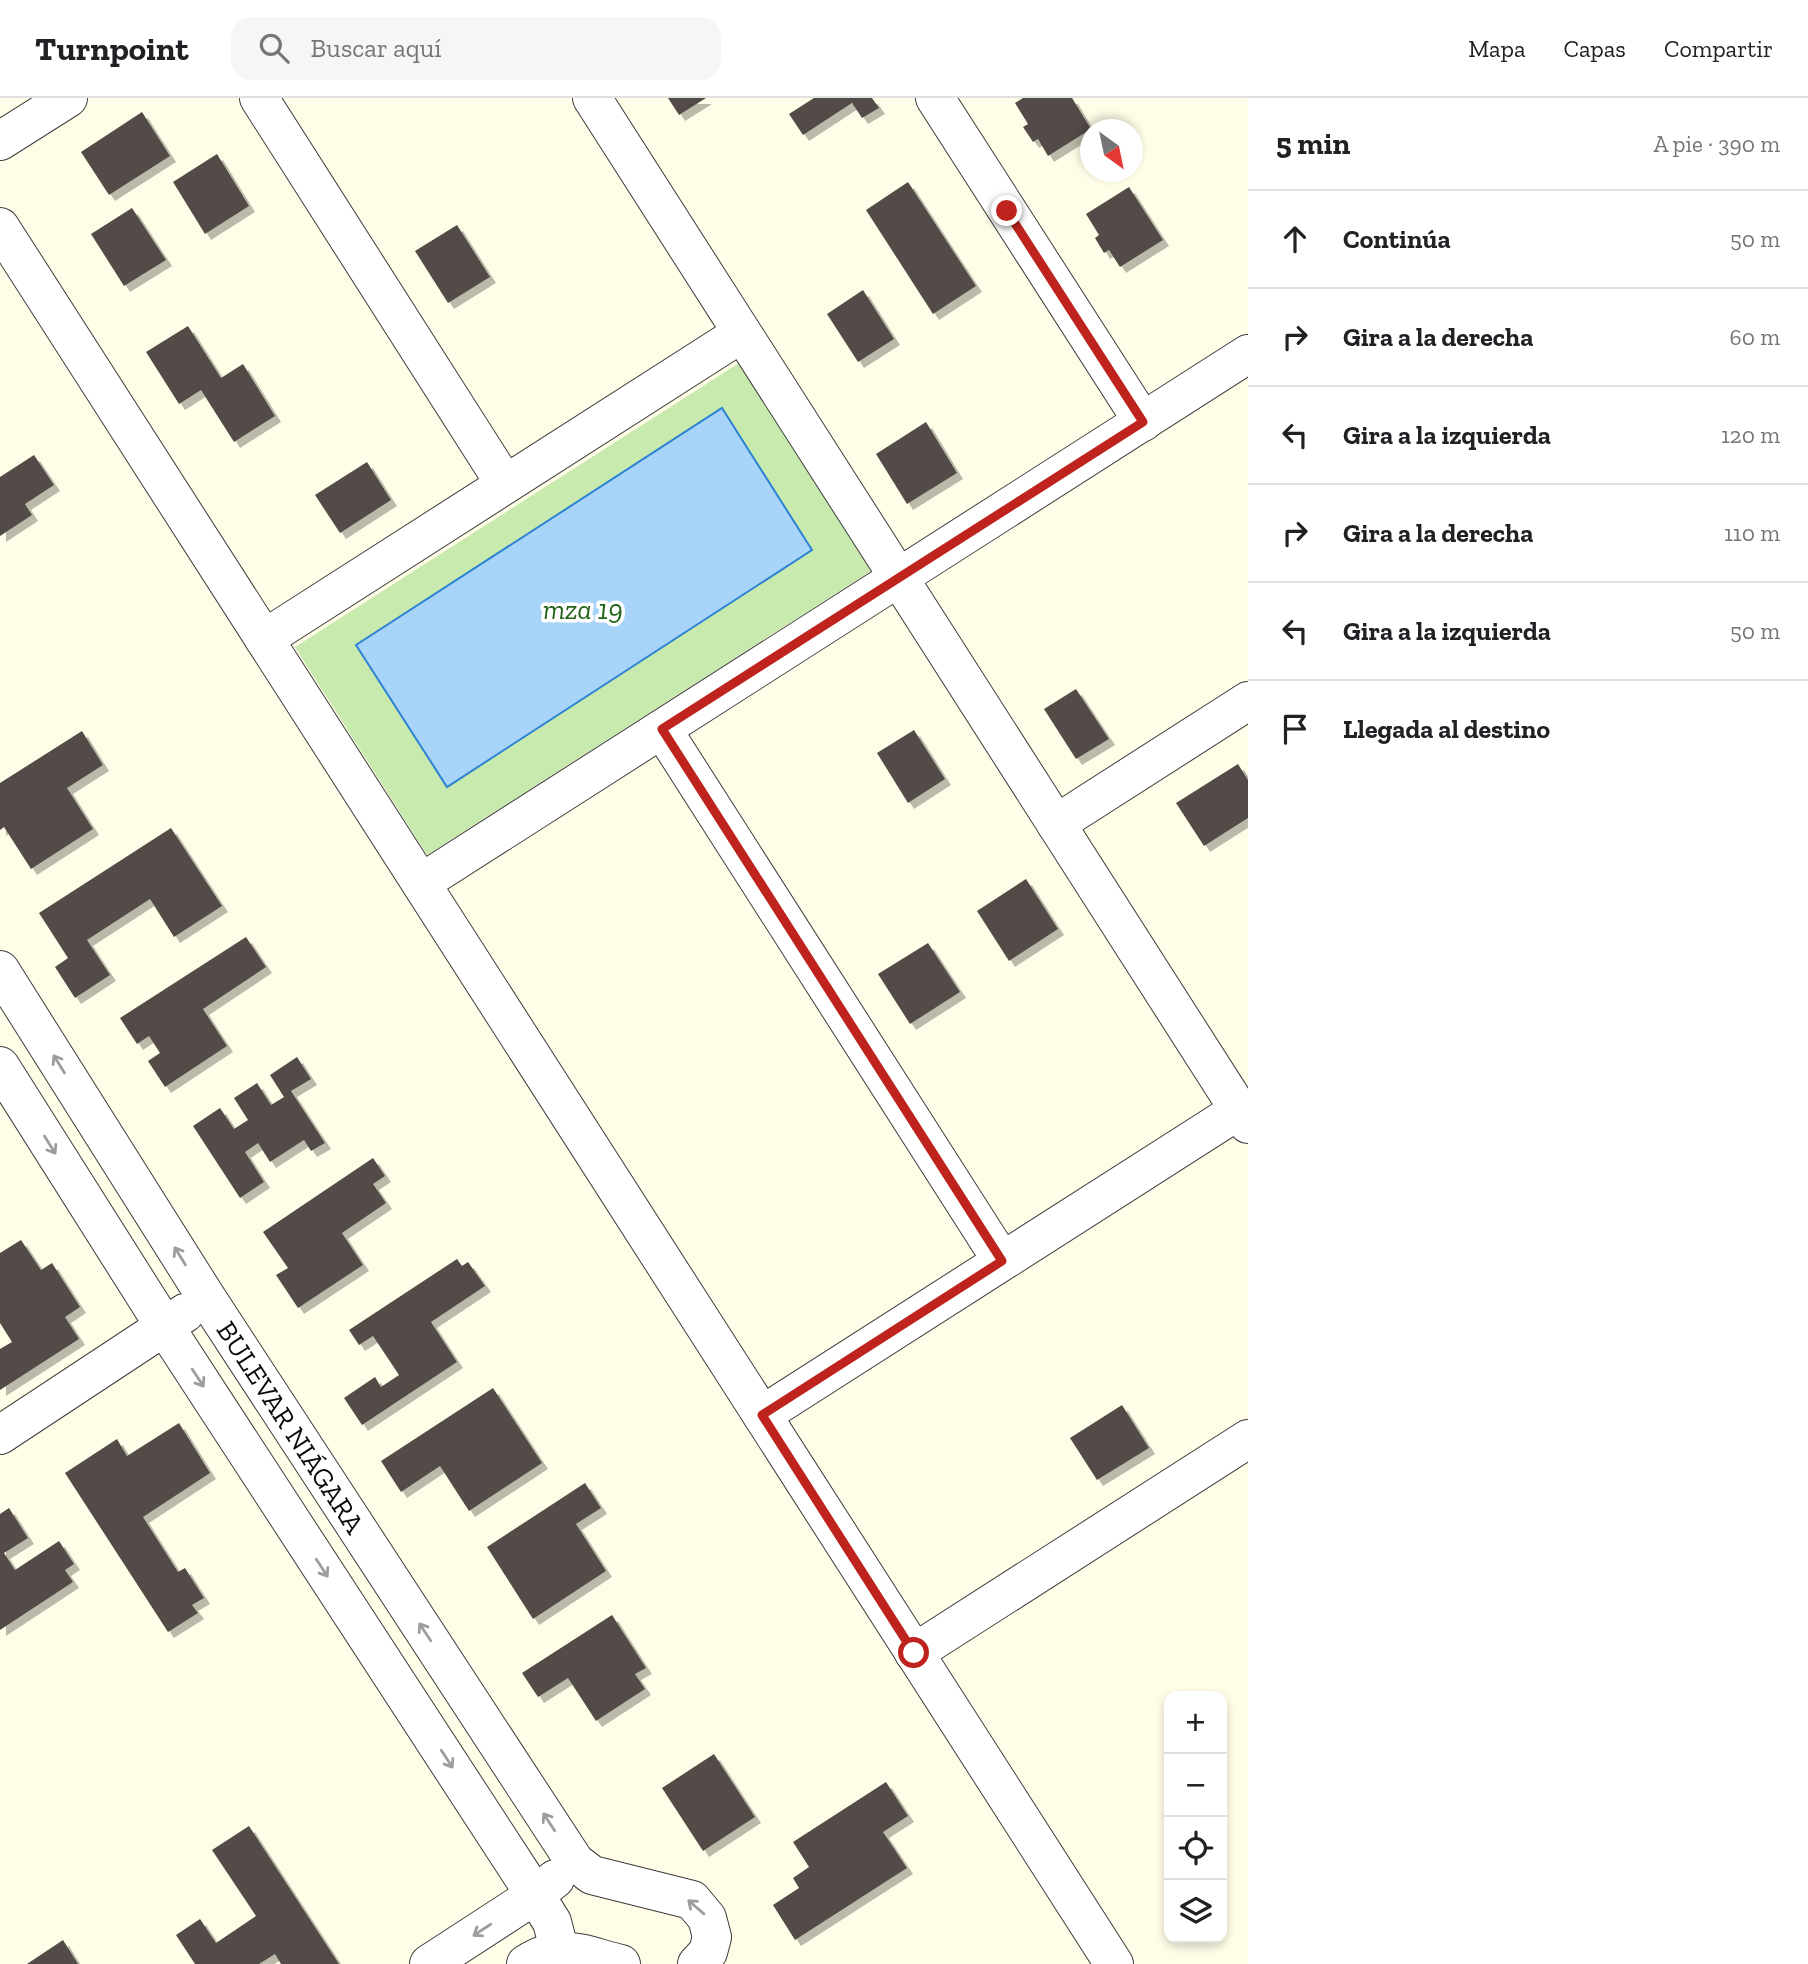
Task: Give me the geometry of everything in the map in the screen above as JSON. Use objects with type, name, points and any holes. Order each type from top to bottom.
[{"type":"street","points":[[0,141],[68,98]]},
{"type":"street","points":[[259,98],[505,484]]},
{"type":"street","points":[[592,98],[1244,1117],[1002,1261],[762,1415]]},
{"type":"street","points":[[934,98],[1143,422]]},
{"type":"street","points":[[0,227],[1114,1964]]},
{"type":"street","points":[[264,639],[742,333]]},
{"type":"street","points":[[421,883],[1248,354]]},
{"type":"street","points":[[1056,824],[1248,701]]},
{"type":"street","points":[[662,729],[1002,1261]]},
{"type":"street","name":"BULEVAR NIÁGARA","points":[[0,970],[206,1297],[583,1868]]},
{"type":"street","name":"BULEVAR NIÁGARA","points":[[0,1066],[165,1327],[552,1922],[542,1957]]},
{"type":"street","points":[[0,1435],[165,1327],[206,1297]]},
{"type":"street","points":[[914,1653],[1248,1438]]},
{"type":"street","points":[[429,1964],[535,1895],[583,1868],[692,1900],[707,1918],[712,1937],[708,1952],[697,1964]]},
{"type":"street","points":[[542,1957],[621,1964]]},
{"type":"green space","name":"mza 19","points":[[739,363],[871,571],[427,855],[295,647]]},
{"type":"water","points":[[722,408],[812,550],[447,787],[356,645]]},
{"type":"building","points":[[668,98],[706,98],[679,115]]},
{"type":"building","points":[[814,98],[872,98],[879,108],[862,118],[852,103],[803,135],[789,114]]},
{"type":"building","points":[[1023,98],[1072,98],[1085,119],[1080,119],[1080,136],[1048,156],[1038,139],[1033,142],[1023,127],[1028,124],[1015,103]]},
{"type":"building","points":[[142,112],[170,156],[109,195],[81,152]]},
{"type":"building","points":[[217,154],[249,206],[205,234],[173,182]]},
{"type":"building","points":[[908,182],[976,286],[933,314],[866,210]]},
{"type":"building","points":[[1129,187],[1163,240],[1120,267],[1109,250],[1104,253],[1095,238],[1099,235],[1086,214]]},
{"type":"building","points":[[132,208],[166,260],[124,286],[91,234]]},
{"type":"building","points":[[457,225],[490,277],[448,303],[415,251]]},
{"type":"building","points":[[863,290],[894,339],[858,362],[827,314]]},
{"type":"building","points":[[188,326],[221,378],[243,364],[275,416],[234,442],[201,390],[179,404],[146,352]]},
{"type":"building","points":[[926,422],[957,473],[907,504],[876,454]]},
{"type":"building","points":[[34,455],[54,485],[25,504],[32,515],[0,536],[0,477]]},
{"type":"building","points":[[367,462],[391,500],[340,533],[315,495]]},
{"type":"building","points":[[1076,689],[1109,739],[1076,759],[1044,709]]},
{"type":"building","points":[[914,730],[945,779],[908,803],[877,753]]},
{"type":"building","points":[[82,731],[103,765],[67,788],[93,829],[31,869],[4,827],[0,830],[0,783]]},
{"type":"building","points":[[1238,764],[1248,780],[1248,818],[1204,846],[1176,803]]},
{"type":"building","points":[[171,828],[222,906],[174,937],[150,899],[87,940],[110,975],[75,998],[55,967],[68,958],[39,913]]},
{"type":"building","points":[[1026,879],[1058,929],[1009,961],[977,911]]},
{"type":"building","points":[[246,937],[266,967],[203,1009],[227,1046],[165,1087],[148,1061],[160,1053],[149,1036],[137,1044],[120,1018]]},
{"type":"building","points":[[928,943],[960,992],[910,1024],[878,974]]},
{"type":"building","points":[[297,1057],[311,1079],[291,1091],[325,1143],[311,1151],[304,1140],[270,1162],[258,1143],[245,1152],[264,1182],[240,1198],[193,1126],[220,1108],[234,1129],[248,1120],[234,1098],[257,1083],[271,1105],[284,1097],[270,1075]]},
{"type":"building","points":[[373,1158],[385,1176],[373,1184],[386,1203],[342,1233],[363,1265],[298,1308],[276,1275],[288,1268],[263,1232]]},
{"type":"building","points":[[21,1240],[41,1270],[52,1263],[80,1307],[65,1317],[79,1339],[0,1390],[0,1349],[12,1342],[0,1323],[0,1253]]},
{"type":"building","points":[[457,1259],[462,1266],[468,1262],[485,1286],[431,1322],[457,1362],[362,1425],[344,1398],[375,1377],[381,1387],[399,1375],[373,1336],[359,1345],[349,1330]]},
{"type":"building","points":[[493,1388],[542,1463],[469,1511],[440,1466],[401,1492],[381,1461]]},
{"type":"building","points":[[1122,1405],[1149,1448],[1097,1480],[1070,1438]]},
{"type":"building","points":[[179,1423],[210,1473],[143,1517],[178,1572],[185,1568],[204,1598],[192,1605],[198,1613],[168,1632],[65,1473],[117,1439],[127,1456]]},
{"type":"building","points":[[585,1483],[601,1508],[576,1524],[606,1571],[533,1619],[487,1547]]},
{"type":"building","points":[[9,1508],[28,1538],[4,1553],[15,1570],[59,1541],[74,1564],[65,1570],[73,1582],[0,1630],[0,1514]]},
{"type":"building","points":[[612,1615],[646,1668],[635,1674],[645,1689],[596,1721],[568,1678],[538,1697],[522,1673]]},
{"type":"building","points":[[714,1754],[755,1817],[703,1851],[662,1788]]},
{"type":"building","points":[[886,1782],[908,1816],[883,1832],[907,1868],[795,1940],[773,1905],[799,1888],[793,1878],[809,1867],[793,1842]]},
{"type":"building","points":[[249,1826],[339,1964],[281,1964],[275,1954],[259,1964],[195,1964],[176,1935],[200,1919],[216,1943],[256,1916],[212,1850]]},
{"type":"building","points":[[63,1940],[78,1964],[27,1964]]},
{"type":"route","points":[[914,1653],[762,1415],[1002,1261],[662,729],[1143,422],[1007,211]]}]
